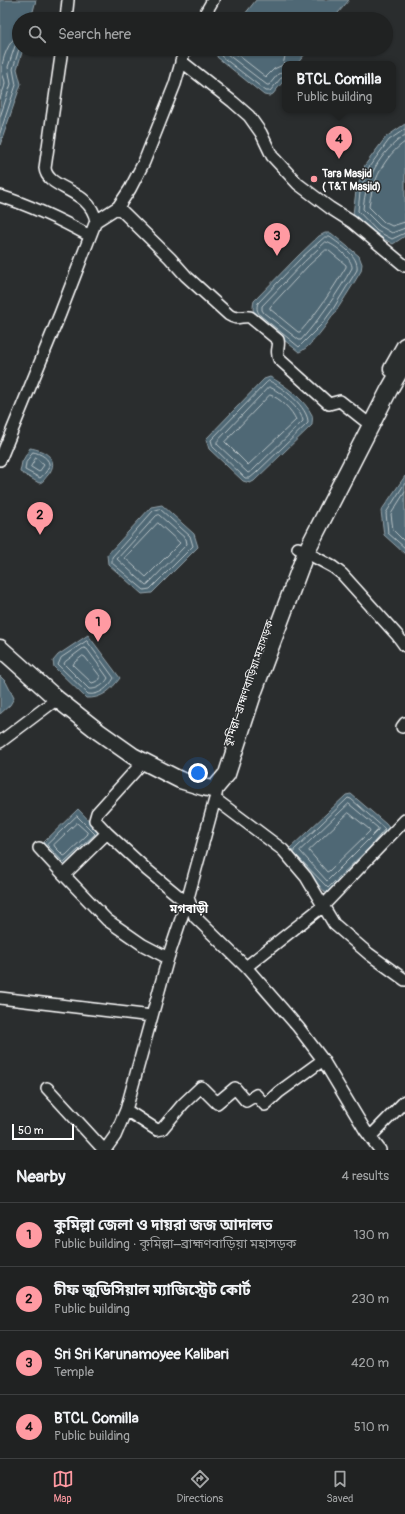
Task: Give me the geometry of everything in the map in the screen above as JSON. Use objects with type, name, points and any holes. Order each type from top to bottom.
[{"type":"highway","name":"কুমিল্লা–ব্রাহ্মণবাড়িয়া মহাসড়ক","points":[[217,792],[218,771],[238,724],[273,612],[364,420],[405,346]]},
{"type":"highway","points":[[302,550],[405,362]]},
{"type":"highway","points":[[0,648],[58,699],[99,732],[133,756],[180,780],[212,789],[217,792]]},
{"type":"street","points":[[67,12],[68,0]]},
{"type":"street","points":[[206,12],[213,0]]},
{"type":"street","points":[[0,460],[60,314],[96,221],[95,212],[84,199],[75,192],[49,179],[46,174],[45,168],[61,56]]},
{"type":"street","points":[[96,221],[118,207],[130,189],[144,162],[175,84],[183,56]]},
{"type":"street","points":[[181,61],[249,116],[261,133],[272,156],[298,184],[330,208],[352,222],[405,266]]},
{"type":"street","points":[[0,196],[25,204],[57,218],[90,236]]},
{"type":"street","points":[[118,207],[170,258],[186,276],[229,315],[238,318],[250,317],[278,340],[277,352],[279,359],[317,394],[329,404],[340,401],[364,420]]},
{"type":"street","points":[[302,550],[333,567],[342,574],[397,635],[405,646]]},
{"type":"street","points":[[0,742],[58,699]]},
{"type":"street","points":[[144,761],[97,813],[95,820],[147,870],[187,900],[195,917],[246,967],[298,1027],[324,1060],[370,1137],[380,1150]]},
{"type":"street","points":[[47,1088],[104,1150],[115,1136],[126,1110],[168,958],[187,900],[217,792],[257,829],[283,850],[306,877],[334,924],[369,954],[405,980]]},
{"type":"street","points":[[246,967],[322,906],[405,820]]},
{"type":"street","points":[[64,875],[107,833]]},
{"type":"street","points":[[38,848],[107,920],[144,945],[168,958]]},
{"type":"street","points":[[180,922],[195,917]]},
{"type":"street","points":[[0,998],[152,1016]]},
{"type":"street","points":[[126,1110],[157,1130],[162,1129],[183,1104],[201,1087],[217,1103],[235,1088],[246,1101],[256,1095],[265,1105],[279,1092],[324,1060]]},
{"type":"street","points":[[370,1137],[405,1101]]},
{"type":"water","points":[[0,0],[36,0],[33,12],[12,12],[12,56],[21,56],[17,69],[21,84],[0,145]]},
{"type":"water","points":[[256,0],[349,0],[339,12],[247,12]]},
{"type":"water","points":[[303,56],[299,61],[282,61],[282,83],[273,94],[269,96],[264,95],[217,57]]},
{"type":"water","points":[[405,124],[405,236],[393,244],[375,234],[353,214],[356,191],[365,165],[386,137]]},
{"type":"water","points":[[325,233],[331,233],[359,256],[362,264],[361,271],[323,329],[306,348],[299,352],[258,319],[253,311],[254,301],[298,256],[319,236]]},
{"type":"water","points":[[270,377],[288,388],[309,409],[312,415],[312,425],[254,481],[250,483],[243,481],[209,449],[206,439],[264,379]]},
{"type":"water","points":[[30,448],[45,453],[52,460],[52,469],[44,480],[39,483],[20,472],[22,462]]},
{"type":"water","points":[[405,476],[405,554],[384,535],[381,511]]},
{"type":"water","points":[[162,505],[194,534],[198,547],[152,593],[142,594],[108,564],[107,555],[151,507]]},
{"type":"water","points":[[88,635],[120,678],[106,693],[92,698],[86,698],[54,667],[53,661],[58,655]]},
{"type":"water","points":[[0,676],[6,682],[14,698],[10,705],[0,714]]},
{"type":"water","points":[[351,794],[390,829],[327,894],[289,853],[288,850],[346,795]]},
{"type":"water","points":[[78,809],[101,833],[64,869],[41,845]]},
{"type":"place","name":"BTCL Comilla","points":[[339,159]]},
{"type":"place","name":"Tara Masjid ( T&T Masjid)","points":[[314,179]]},
{"type":"place","name":"Sri Sri Karunamoyee Kalibari","points":[[277,256]]},
{"type":"place","name":"চীফ জুডিসিয়াল ম্যাজিস্ট্রেট কোর্ট","points":[[40,535]]},
{"type":"place","name":"কুমিল্লা জেলা ও দায়রা জজ আদালত","points":[[98,642]]},
{"type":"district","name":"মগবাড়ী","points":[[189,909]]}]
